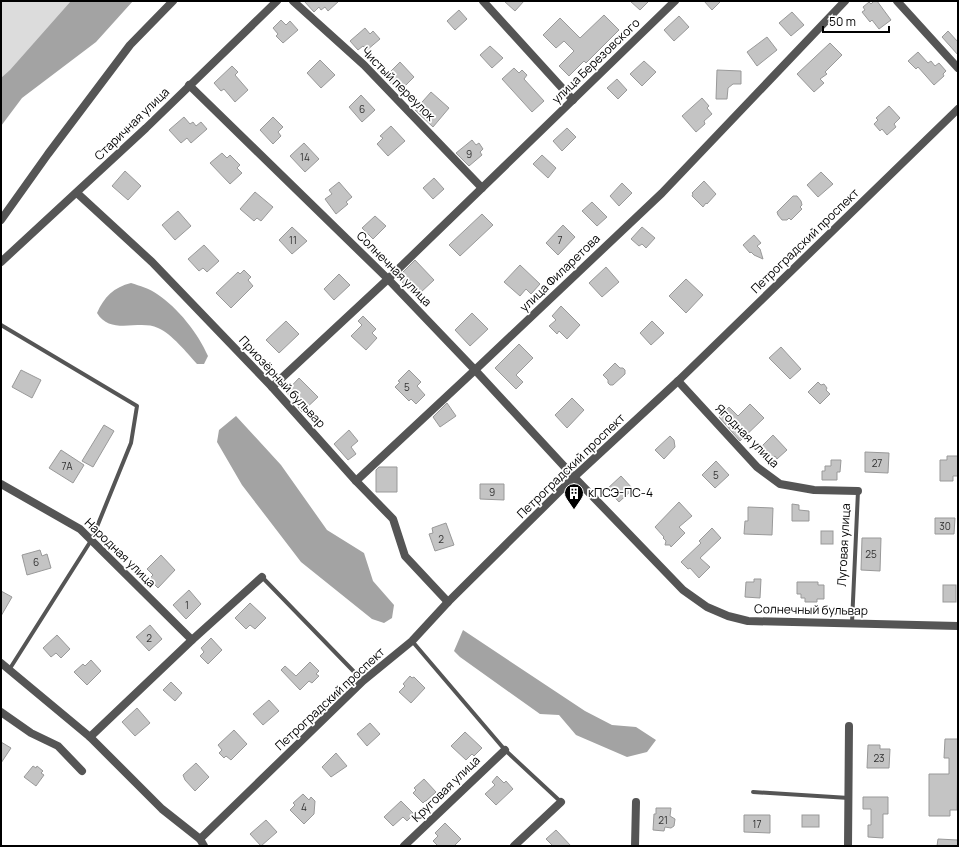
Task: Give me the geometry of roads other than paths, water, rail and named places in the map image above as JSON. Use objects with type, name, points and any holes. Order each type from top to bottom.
[{"type":"street","points":[[1,220],[48,154],[130,45],[173,1]]},
{"type":"street","name":"Старичная улица","points":[[1,262],[146,128],[277,1]]},
{"type":"street","name":"Чистый переулок","points":[[293,1],[364,66],[482,188]]},
{"type":"street","points":[[483,1],[573,100]]},
{"type":"street","name":"улица Березовского","points":[[272,388],[388,280],[675,1]]},
{"type":"street","name":"улица Филаретова","points":[[356,481],[476,370],[662,193],[845,1]]},
{"type":"street","points":[[897,1],[958,68]]},
{"type":"street","name":"Солнечная улица","points":[[189,85],[388,280],[476,370],[574,477]]},
{"type":"street","name":"Петроградский проспект","points":[[201,843],[363,681],[412,641],[448,602],[574,477],[678,381],[958,109]]},
{"type":"street","name":"Приозёрный бульвар","points":[[77,192],[152,262],[272,388],[356,481],[393,519],[405,556],[448,602]]},
{"type":"street","name":"Ягодная улица","points":[[678,381],[758,467],[780,484],[814,490],[858,491]]},
{"type":"street","name":"Солнечный бульвар","points":[[574,477],[683,590],[707,607],[728,616],[748,621],[958,626]]},
{"type":"street","name":"Народная улица","points":[[1,484],[80,529],[92,539],[192,640]]},
{"type":"street","points":[[90,737],[192,640],[262,577]]},
{"type":"street","points":[[1,663],[90,737],[162,809],[201,843]]},
{"type":"street","points":[[1,712],[31,733],[58,746],[82,771]]},
{"type":"street","points":[[848,846],[849,726]]},
{"type":"street","name":"Круговая улица","points":[[404,846],[504,750]]},
{"type":"street","points":[[514,846],[561,802]]},
{"type":"street","points":[[635,846],[636,802]]},
{"type":"lane","points":[[1,325],[137,406],[131,443],[92,539],[9,671]]},
{"type":"lane","name":"Луговая улица","points":[[852,623],[858,491]]},
{"type":"lane","points":[[262,577],[363,681]]},
{"type":"lane","points":[[412,641],[504,750],[561,802]]},
{"type":"lane","points":[[753,792],[849,798]]},
{"type":"place","name":"кПСЭ-ПС-4","points":[[574,510]]}]
